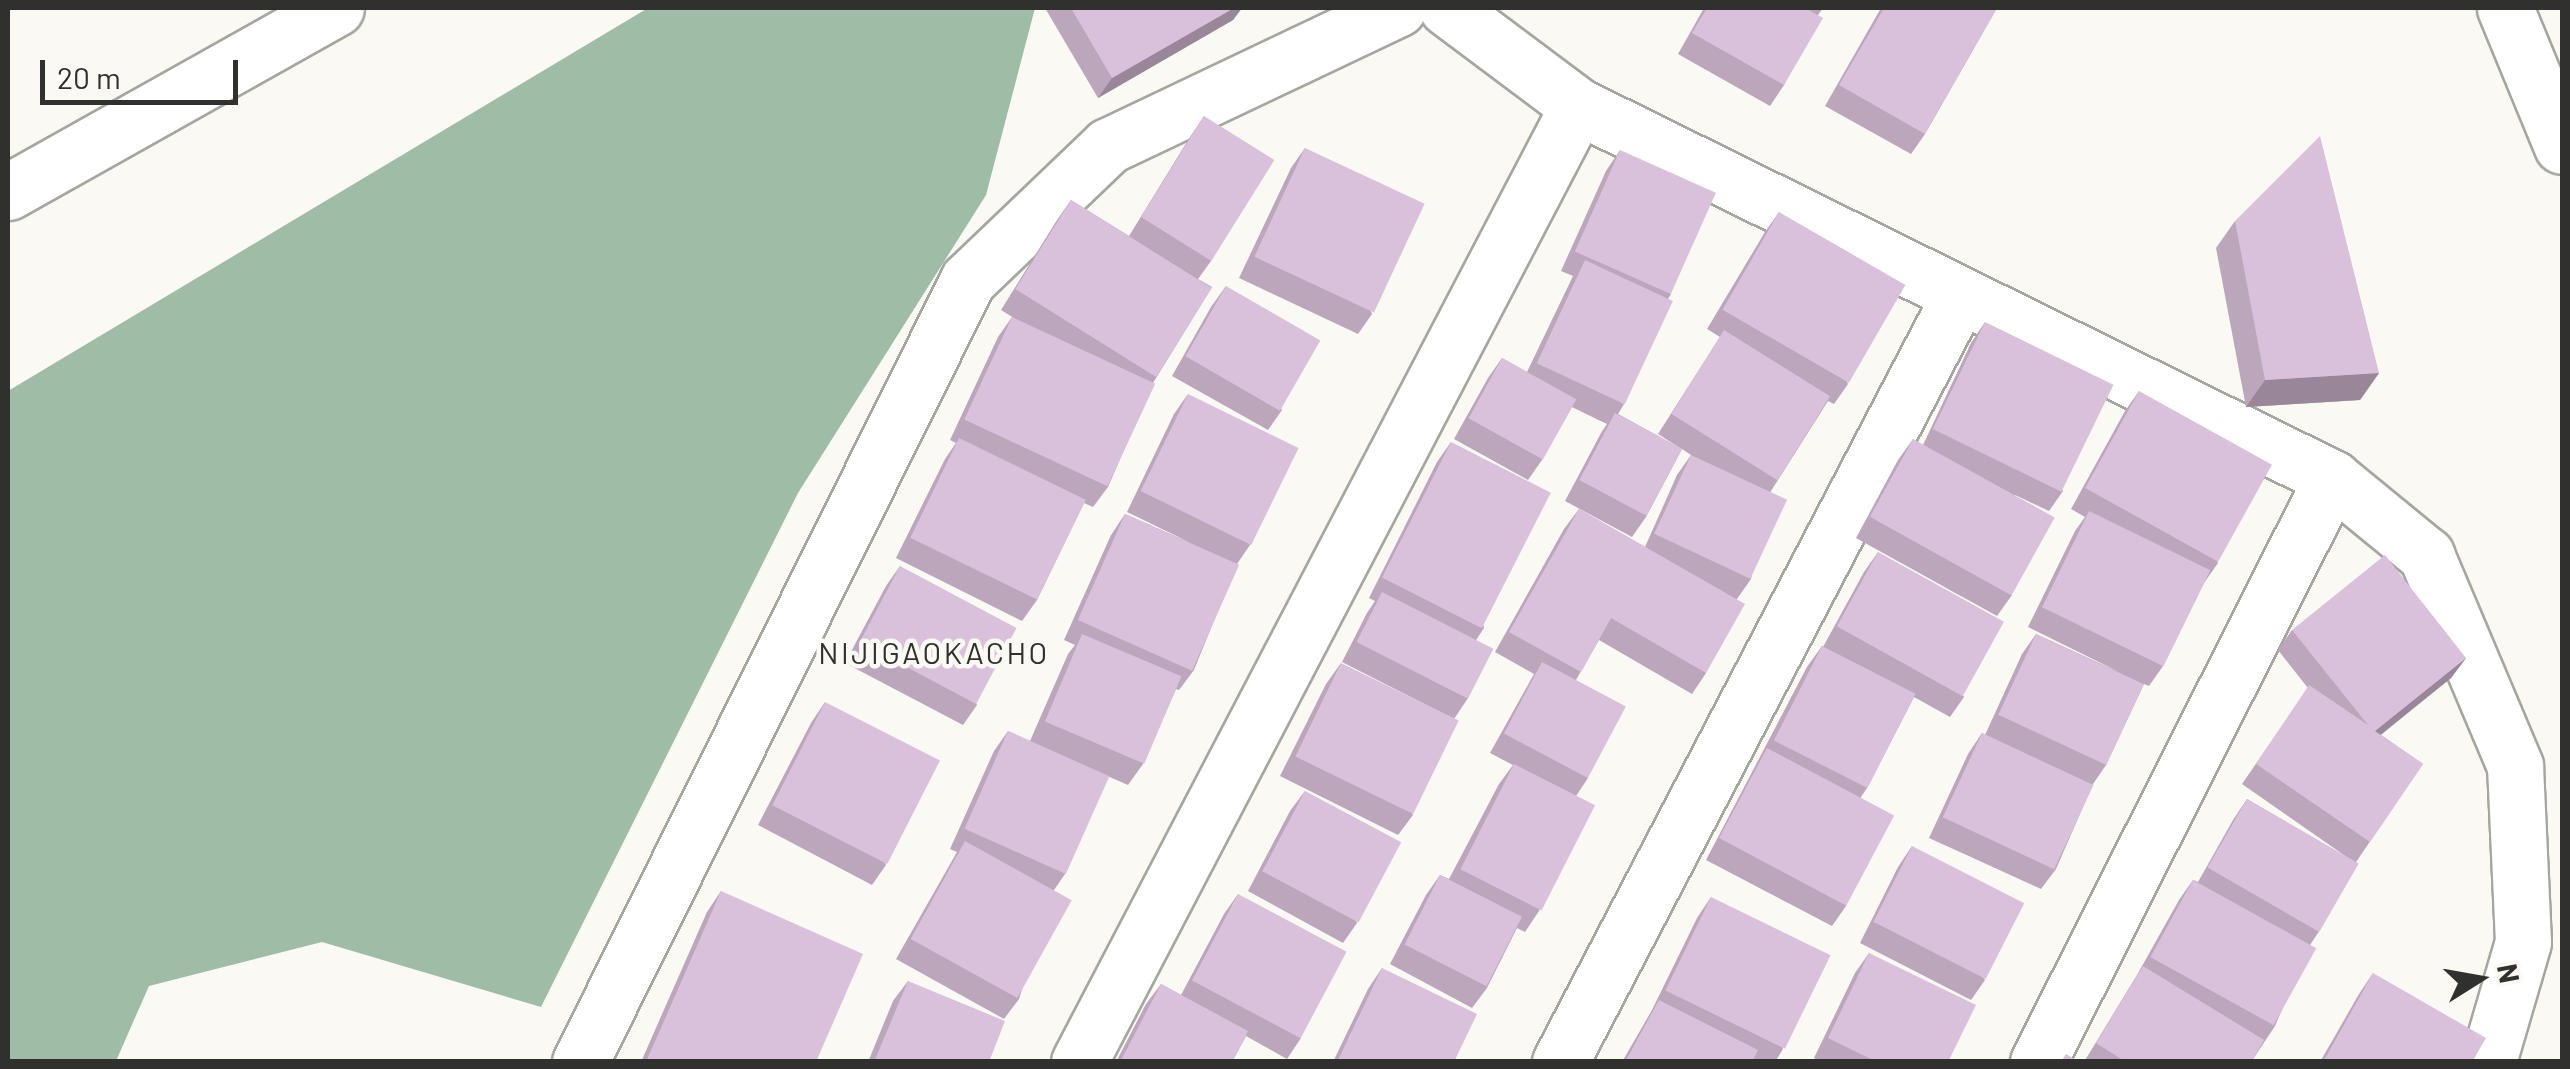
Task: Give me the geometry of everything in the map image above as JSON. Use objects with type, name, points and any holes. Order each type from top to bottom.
[{"type":"street","points":[[8,192],[336,8]]},
{"type":"street","points":[[580,1062],[968,280],[1108,146],[1398,8]]},
{"type":"street","points":[[1447,8],[1578,106],[2332,478],[2426,556],[2515,766],[2523,942],[2488,1062]]},
{"type":"street","points":[[2504,8],[2562,146]]},
{"type":"street","points":[[1079,1062],[1578,106]]},
{"type":"street","points":[[1560,1062],[1960,296]]},
{"type":"street","points":[[2038,1062],[2332,478]]},
{"type":"green space","points":[[648,8],[1035,8],[986,195],[798,493],[541,1007],[322,942],[149,986],[116,1061],[8,1061],[8,391]]},
{"type":"building","points":[[1071,8],[1234,8],[1112,78]]},
{"type":"building","points":[[1707,8],[1805,8],[1823,18],[1784,85],[1692,33]]},
{"type":"building","points":[[1884,8],[1997,8],[1925,134],[1839,85]]},
{"type":"building","points":[[1204,116],[1274,160],[1211,261],[1141,217]]},
{"type":"building","points":[[2320,136],[2379,373],[2265,380],[2235,221]]},
{"type":"building","points":[[1305,148],[1425,204],[1374,313],[1254,257]]},
{"type":"building","points":[[1620,150],[1716,193],[1671,294],[1575,251]]},
{"type":"building","points":[[1071,200],[1212,288],[1156,377],[1015,289]]},
{"type":"building","points":[[1779,212],[1905,285],[1849,383],[1722,310]]},
{"type":"building","points":[[1585,260],[1673,301],[1625,404],[1537,363]]},
{"type":"building","points":[[1226,286],[1320,340],[1280,411],[1186,356]]},
{"type":"building","points":[[1012,317],[1155,384],[1107,486],[964,419]]},
{"type":"building","points":[[1985,322],[2114,385],[2061,492],[1933,429]]},
{"type":"building","points":[[1724,330],[1830,396],[1778,480],[1672,414]]},
{"type":"building","points":[[1502,358],[1576,399],[1543,460],[1469,418]]},
{"type":"building","points":[[2139,391],[2272,465],[2218,562],[2085,488]]},
{"type":"building","points":[[1188,394],[1299,448],[1251,545],[1141,491]]},
{"type":"building","points":[[1615,413],[1682,449],[1646,516],[1579,480]]},
{"type":"building","points":[[959,438],[1086,500],[1037,600],[910,538]]},
{"type":"building","points":[[1913,439],[2055,518],[2012,595],[1870,517]]},
{"type":"building","points":[[1451,442],[1551,493],[1482,628],[1382,577]]},
{"type":"building","points":[[1691,455],[1787,500],[1750,579],[1654,534]]},
{"type":"building","points":[[1579,509],[1745,604],[1706,673],[1611,618],[1581,672],[1509,632]]},
{"type":"building","points":[[2089,511],[2210,570],[2163,666],[2042,607]]},
{"type":"building","points":[[1125,514],[1239,565],[1192,671],[1078,620]]},
{"type":"building","points":[[1878,552],[2004,622],[1963,696],[1837,626]]},
{"type":"building","points":[[2385,555],[2466,658],[2375,731],[2423,764],[2370,842],[2256,764],[2309,685],[2368,725],[2292,630]]},
{"type":"building","points":[[900,566],[1017,628],[976,704],[860,642]]},
{"type":"building","points":[[1382,592],[1493,649],[1468,699],[1357,642]]},
{"type":"building","points":[[1082,634],[1181,676],[1144,764],[1045,721]]},
{"type":"building","points":[[2036,634],[2144,684],[2106,765],[1998,715]]},
{"type":"building","points":[[1822,646],[1916,694],[1867,788],[1774,740]]},
{"type":"building","points":[[1542,662],[1626,707],[1588,778],[1504,734]]},
{"type":"building","points":[[1341,663],[1459,720],[1413,814],[1295,756]]},
{"type":"building","points":[[825,702],[940,761],[887,864],[772,805]]},
{"type":"building","points":[[1008,731],[1109,776],[1066,874],[964,829]]},
{"type":"building","points":[[1982,733],[2093,785],[2054,869],[1943,817]]},
{"type":"building","points":[[1767,748],[1894,816],[1846,906],[1719,838]]},
{"type":"building","points":[[1514,764],[1595,805],[1542,910],[1460,869]]},
{"type":"building","points":[[1305,791],[1401,842],[1359,923],[1262,871]]},
{"type":"building","points":[[2247,799],[2359,864],[2319,932],[2208,867]]},
{"type":"building","points":[[965,841],[1072,900],[1017,998],[911,939]]},
{"type":"building","points":[[1912,846],[2024,903],[1986,979],[1873,922]]},
{"type":"building","points":[[1440,875],[1522,917],[1487,986],[1405,944]]},
{"type":"building","points":[[2193,880],[2316,948],[2274,1025],[2150,957]]},
{"type":"building","points":[[721,891],[863,954],[816,1062],[646,1062]]},
{"type":"building","points":[[1238,894],[1347,952],[1301,1038],[1192,981]]},
{"type":"building","points":[[1711,897],[1831,955],[1785,1049],[1665,990]]},
{"type":"building","points":[[1869,953],[1976,1005],[1948,1062],[1877,1062],[1828,1038]]},
{"type":"building","points":[[2143,966],[2264,1040],[2251,1062],[2126,1062],[2096,1043]]},
{"type":"building","points":[[1382,968],[1477,1014],[1454,1062],[1338,1060]]},
{"type":"building","points":[[2373,973],[2486,1038],[2472,1062],[2323,1062]]},
{"type":"building","points":[[908,981],[1005,1021],[989,1062],[874,1062]]},
{"type":"building","points":[[1161,984],[1248,1031],[1232,1062],[1120,1062]]},
{"type":"building","points":[[1659,1000],[1758,1050],[1752,1062],[1625,1062]]},
{"type":"building","points":[[2066,1054],[2079,1062],[2061,1062]]},
{"type":"district","name":"NIJIGAOKACHO","points":[[934,652]]}]
